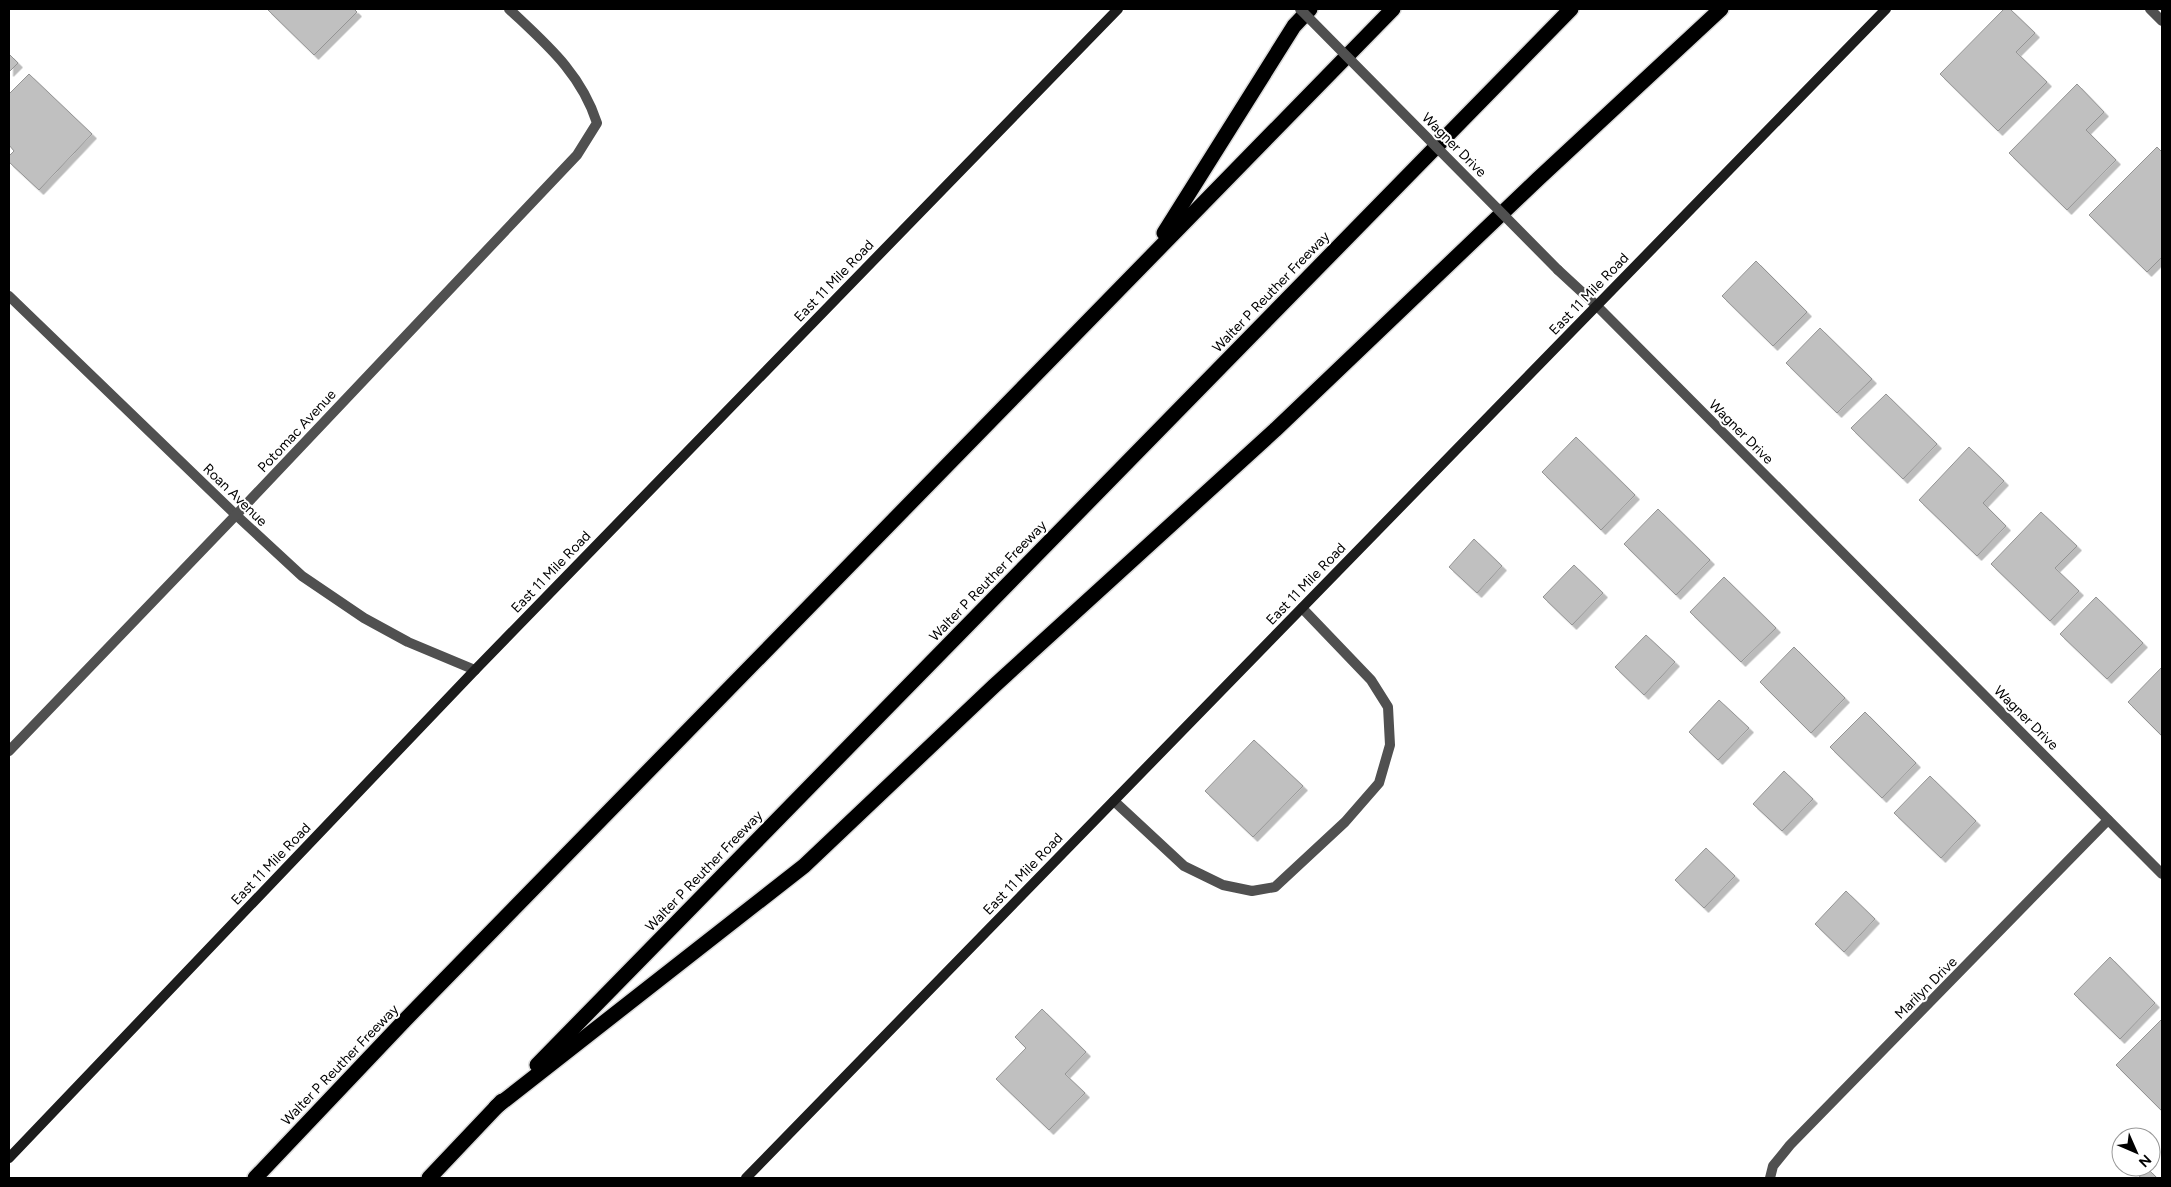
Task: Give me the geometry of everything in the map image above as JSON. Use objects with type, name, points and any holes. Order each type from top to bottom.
[{"type":"highway","points":[[1148,257],[1294,26],[1310,9]]},
{"type":"highway","name":"Walter P Reuther Freeway","points":[[255,1178],[411,1014],[1148,257],[1393,9]]},
{"type":"highway","name":"Walter P Reuther Freeway","points":[[429,1178],[1571,9]]},
{"type":"highway","points":[[496,1108],[804,866],[994,686],[1275,430],[1538,179],[1721,9]]},
{"type":"main road","name":"East 11 Mile Road","points":[[9,1158],[475,670],[1118,9]]},
{"type":"main road","name":"East 11 Mile Road","points":[[746,1178],[1886,9]]},
{"type":"street","name":"Potomac Avenue","points":[[9,751],[236,516],[577,156],[597,123],[590,101],[575,76],[509,9]]},
{"type":"street","name":"Wagner Drive","points":[[1300,9],[2162,874]]},
{"type":"street","points":[[2150,9],[2162,21]]},
{"type":"street","name":"Roan Avenue","points":[[9,296],[236,516],[302,576],[334,598],[408,642],[475,670]]},
{"type":"street","points":[[1114,801],[1184,866],[1224,885],[1252,891],[1275,887],[1345,822],[1379,784],[1390,745],[1388,707],[1371,680],[1302,608]]},
{"type":"street","name":"Marilyn Drive","points":[[1770,1178],[1773,1166],[1790,1145],[2108,820]]},
{"type":"building","points":[[267,9],[354,9],[357,12],[314,55]]},
{"type":"building","points":[[2004,9],[2010,9],[2035,33],[2016,52],[2047,82],[1998,131],[1940,74]]},
{"type":"building","points":[[9,54],[18,63],[9,72]]},
{"type":"building","points":[[29,74],[92,134],[39,190],[9,162],[9,156],[14,151],[9,145],[9,94]]},
{"type":"building","points":[[2077,84],[2104,112],[2086,130],[2116,160],[2067,210],[2009,153]]},
{"type":"building","points":[[2157,147],[2162,152],[2162,257],[2147,272],[2089,215]]},
{"type":"building","points":[[1756,261],[1807,312],[1773,346],[1722,296]]},
{"type":"building","points":[[1820,328],[1872,379],[1837,413],[1786,363]]},
{"type":"building","points":[[1886,394],[1937,444],[1903,479],[1851,428]]},
{"type":"building","points":[[1576,437],[1635,495],[1601,530],[1542,472]]},
{"type":"building","points":[[1969,447],[2004,481],[1983,503],[2006,526],[1977,556],[1919,500]]},
{"type":"building","points":[[1658,509],[1710,560],[1676,595],[1624,544]]},
{"type":"building","points":[[2041,512],[2077,546],[2055,568],[2079,591],[2050,621],[1991,564]]},
{"type":"building","points":[[1474,539],[1502,566],[1477,593],[1449,567]]},
{"type":"building","points":[[1574,565],[1603,593],[1572,625],[1543,597]]},
{"type":"building","points":[[1724,577],[1776,628],[1741,662],[1690,612]]},
{"type":"building","points":[[2096,597],[2143,643],[2107,679],[2060,634]]},
{"type":"building","points":[[1646,635],[1675,662],[1644,695],[1615,667]]},
{"type":"building","points":[[1794,647],[1845,698],[1811,733],[1760,682]]},
{"type":"building","points":[[2162,667],[2162,736],[2128,702]]},
{"type":"building","points":[[1719,700],[1749,728],[1718,760],[1689,732]]},
{"type":"building","points":[[1865,712],[1916,763],[1882,798],[1830,747]]},
{"type":"building","points":[[1254,740],[1303,786],[1253,837],[1205,791]]},
{"type":"building","points":[[1784,771],[1813,799],[1782,831],[1753,804]]},
{"type":"building","points":[[1930,776],[1976,821],[1941,858],[1894,813]]},
{"type":"building","points":[[1706,848],[1735,876],[1704,908],[1675,880]]},
{"type":"building","points":[[1846,891],[1875,919],[1844,952],[1815,924]]},
{"type":"building","points":[[2110,957],[2155,1003],[2120,1039],[2074,994]]},
{"type":"building","points":[[1042,1009],[1086,1052],[1065,1074],[1085,1093],[1049,1130],[996,1079],[1026,1048],[1015,1037]]},
{"type":"building","points":[[2162,1019],[2162,1111],[2116,1065]]},
{"type":"building","points":[[2156,1177],[2157,1178],[2138,1178]]}]
